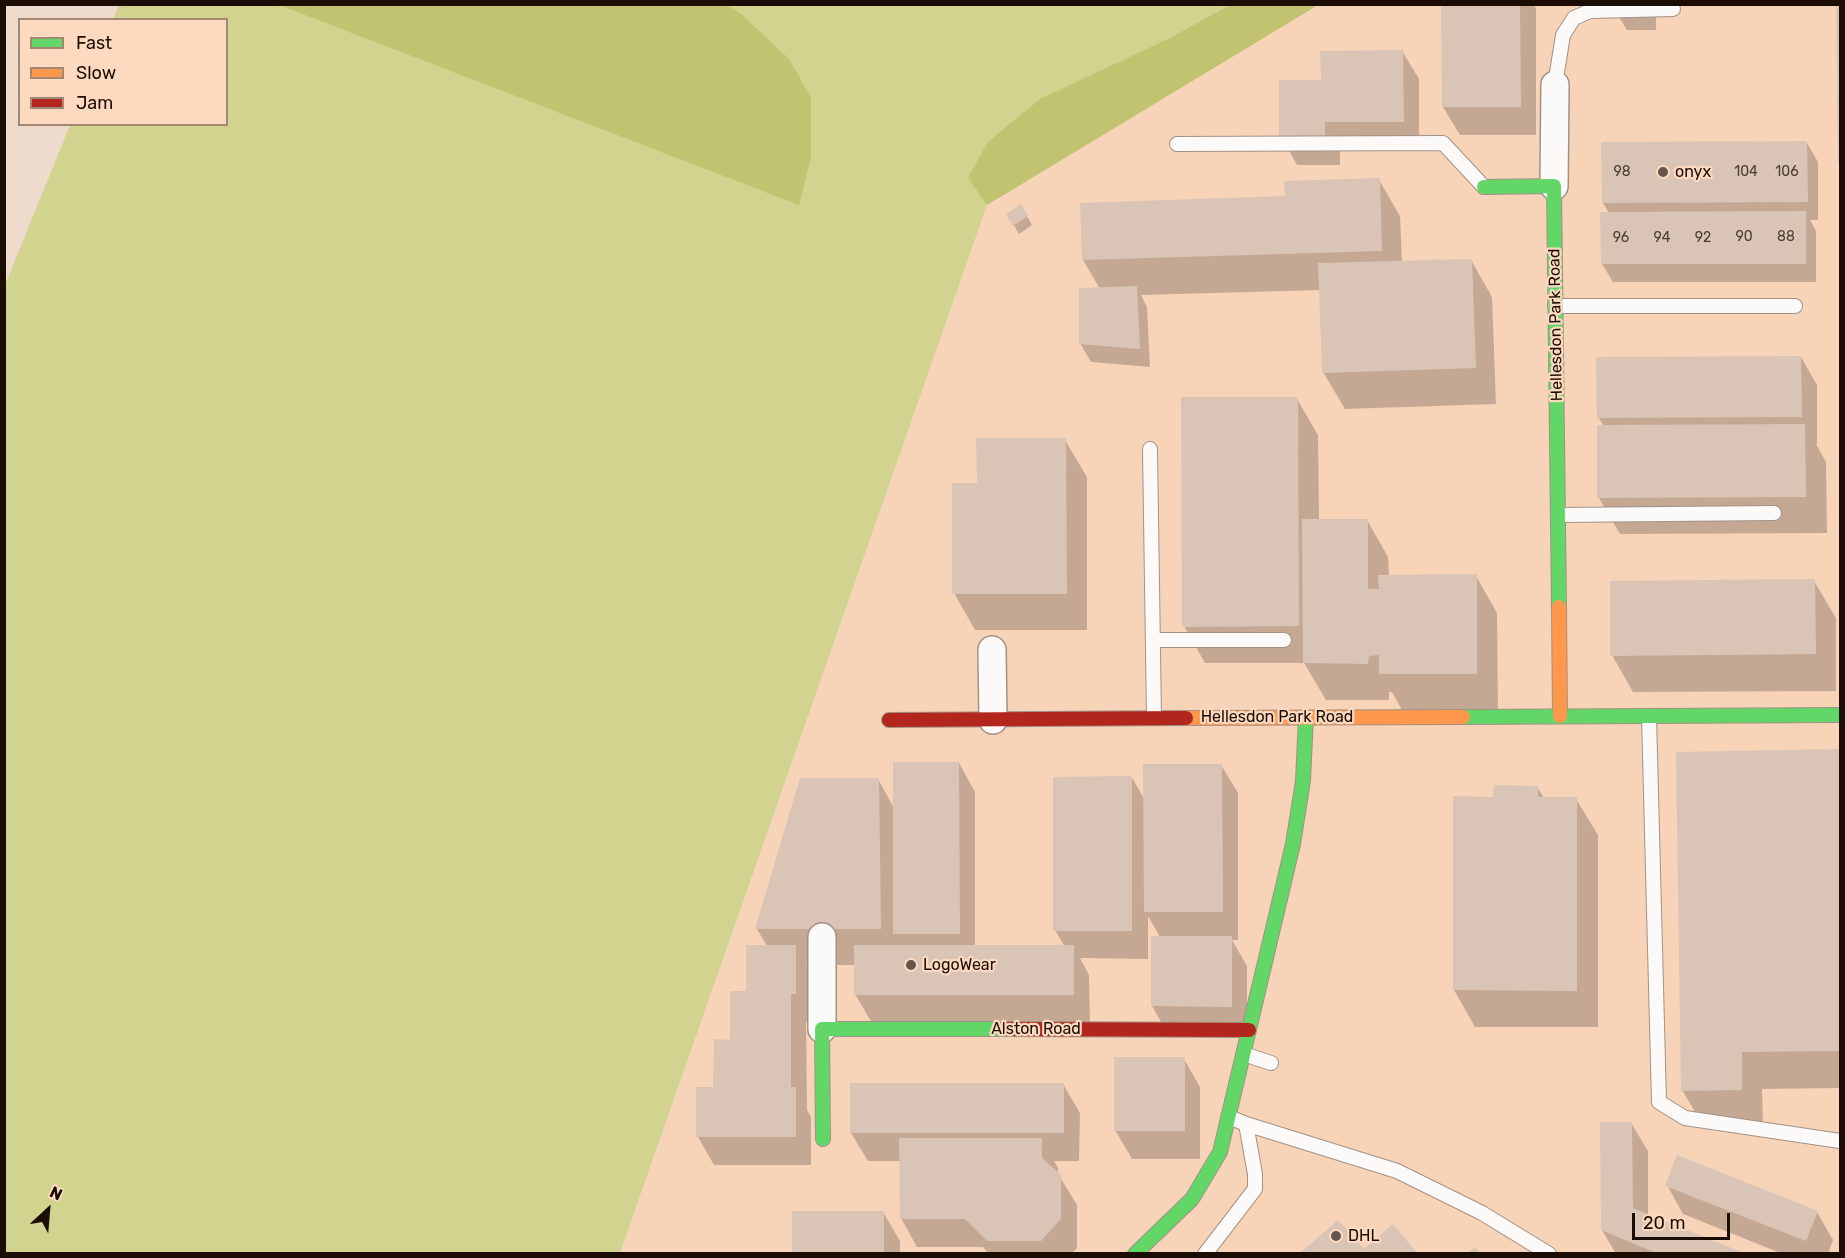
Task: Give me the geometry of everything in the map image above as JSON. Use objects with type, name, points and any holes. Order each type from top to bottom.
[{"type":"street","name":"Hellesdon Park Road","points":[[1555,85],[1554,186],[1560,716]]},
{"type":"street","points":[[1484,187],[1554,186]]},
{"type":"street","points":[[992,650],[993,720]]},
{"type":"street","name":"Hellesdon Park Road","points":[[889,720],[1840,715]]},
{"type":"street","points":[[1135,1254],[1192,1199],[1220,1152],[1293,844],[1303,781],[1306,717]]},
{"type":"street","points":[[822,937],[823,1139]]},
{"type":"street","name":"Alston Road","points":[[822,1029],[1249,1030]]},
{"type":"lane","points":[[1555,85],[1563,35],[1574,18],[1590,11],[1673,9]]},
{"type":"lane","points":[[1177,144],[1443,143],[1484,187]]},
{"type":"lane","points":[[1555,306],[1795,306]]},
{"type":"lane","points":[[1150,449],[1154,718]]},
{"type":"lane","points":[[1558,515],[1774,513]]},
{"type":"lane","points":[[1153,640],[1284,640]]},
{"type":"lane","points":[[1649,716],[1659,1102],[1685,1118],[1840,1141]]},
{"type":"lane","points":[[1244,1054],[1271,1063]]},
{"type":"lane","points":[[1229,1117],[1397,1171],[1482,1213],[1549,1254]]},
{"type":"lane","points":[[1205,1254],[1255,1189],[1255,1174],[1246,1124]]},
{"type":"shaded area","points":[[1318,5],[1840,5],[1840,1253],[620,1254],[987,205]]},
{"type":"green space","points":[[1232,4],[1318,5],[987,205],[968,178],[988,142],[1040,99],[1170,38]]},
{"type":"green space","points":[[119,5],[1318,5],[987,205],[620,1253],[5,1254],[5,285],[70,126],[228,126],[228,18],[113,18]]},
{"type":"green space","points":[[279,5],[726,5],[741,14],[789,59],[811,98],[811,157],[799,205]]},
{"type":"building","points":[[1836,4],[1840,4],[1840,162],[1838,162]]},
{"type":"building","points":[[1441,5],[1520,5],[1521,107],[1442,107]]},
{"type":"building","points":[[1403,50],[1404,122],[1325,122],[1325,137],[1279,137],[1279,80],[1321,80],[1320,51]]},
{"type":"building","points":[[1807,141],[1808,202],[1602,203],[1601,142]]},
{"type":"building","points":[[1380,178],[1382,251],[1082,260],[1080,203],[1285,196],[1284,181]]},
{"type":"building","points":[[1021,204],[1028,216],[1013,226],[1006,214]]},
{"type":"building","points":[[1806,211],[1806,264],[1601,264],[1600,212]]},
{"type":"building","points":[[1472,259],[1476,368],[1322,373],[1318,263]]},
{"type":"building","points":[[1137,286],[1140,349],[1079,344],[1079,288]]},
{"type":"building","points":[[1801,356],[1802,417],[1597,418],[1596,357]]},
{"type":"building","points":[[1181,397],[1298,397],[1299,626],[1182,627]]},
{"type":"building","points":[[1805,424],[1806,497],[1597,498],[1597,425]]},
{"type":"building","points":[[976,438],[1066,438],[1067,594],[952,594],[952,483],[977,483]]},
{"type":"building","points":[[1302,519],[1368,519],[1368,589],[1379,589],[1378,575],[1477,574],[1477,674],[1379,674],[1379,655],[1369,656],[1368,664],[1303,663]]},
{"type":"building","points":[[1815,579],[1816,654],[1610,656],[1610,581]]},
{"type":"building","points":[[1840,749],[1840,1051],[1742,1052],[1742,1090],[1681,1091],[1676,752]]},
{"type":"building","points":[[893,762],[959,762],[960,934],[893,934]]},
{"type":"building","points":[[1143,764],[1222,764],[1223,912],[1144,912]]},
{"type":"building","points":[[1132,776],[1132,931],[1053,931],[1053,777]]},
{"type":"building","points":[[800,778],[879,778],[881,929],[755,929]]},
{"type":"building","points":[[1494,785],[1538,786],[1538,797],[1577,797],[1577,991],[1453,990],[1453,796],[1493,797]]},
{"type":"building","points":[[1151,936],[1232,936],[1232,1007],[1151,1006]]},
{"type":"building","points":[[746,945],[796,945],[796,994],[791,994],[791,1087],[796,1087],[796,1137],[696,1137],[696,1087],[713,1087],[714,1039],[730,1040],[730,991],[746,991]]},
{"type":"building","points":[[854,945],[1074,945],[1074,995],[854,995]]},
{"type":"building","points":[[1114,1057],[1185,1057],[1185,1131],[1114,1131]]},
{"type":"building","points":[[850,1083],[1064,1083],[1064,1133],[850,1133]]},
{"type":"building","points":[[1600,1122],[1632,1122],[1633,1208],[1746,1254],[1659,1254],[1601,1230]]},
{"type":"building","points":[[899,1138],[1042,1138],[1042,1158],[1061,1175],[1061,1219],[1041,1241],[987,1241],[965,1219],[900,1219]]},
{"type":"building","points":[[1677,1155],[1818,1211],[1806,1241],[1665,1186]]},
{"type":"building","points":[[792,1211],[884,1211],[884,1254],[792,1254]]},
{"type":"building","name":"DHL","points":[[1338,1220],[1364,1249],[1393,1224],[1418,1254],[1299,1254]]},
{"type":"building","points":[[1475,1247],[1481,1254],[1467,1254]]},
{"type":"traffic: fast","points":[[1484,187],[1554,186],[1559,607]]},
{"type":"traffic: fast","points":[[1463,717],[1840,715]]},
{"type":"traffic: fast","points":[[1135,1254],[1192,1199],[1220,1152],[1293,844],[1303,781],[1306,717]]},
{"type":"traffic: fast","points":[[823,1139],[822,1029],[1003,1029]]},
{"type":"traffic: slow","points":[[1559,607],[1560,716]]},
{"type":"traffic: slow","points":[[1186,718],[1463,717]]},
{"type":"traffic: jam","points":[[889,720],[1186,718]]},
{"type":"traffic: jam","points":[[1003,1029],[1249,1030]]},
{"type":"place","name":"onyx","points":[[1663,172]]},
{"type":"place","name":"LogoWear","points":[[911,965]]},
{"type":"place","name":"DHL","points":[[1336,1236]]}]
